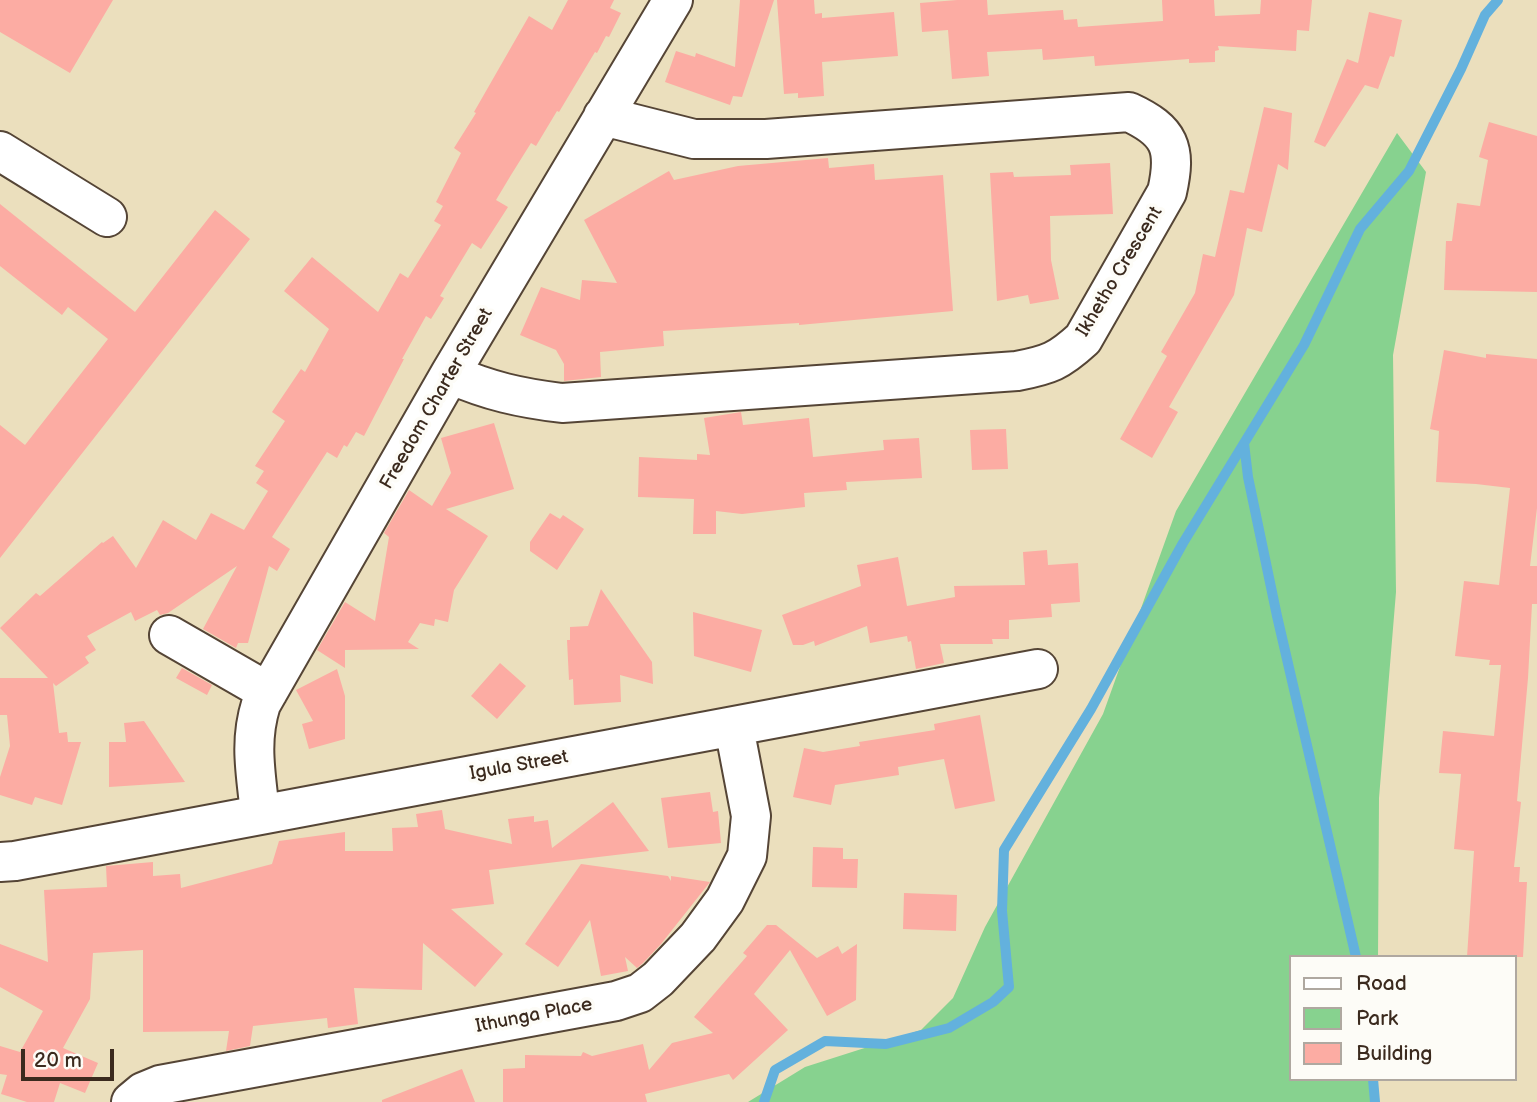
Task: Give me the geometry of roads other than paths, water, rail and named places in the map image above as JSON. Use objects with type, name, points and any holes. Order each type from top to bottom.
[{"type":"street","name":"Freedom Charter Street","points":[[260,813],[254,725],[261,704],[450,374],[673,0]]},
{"type":"street","name":"Ikhetho Crescent","points":[[450,374],[482,388],[515,397],[562,403],[1017,371],[1046,365],[1065,355],[1083,339],[1167,192],[1171,175],[1171,158],[1165,136],[1150,122],[1129,113],[766,139],[694,139],[603,116]]},
{"type":"street","points":[[0,151],[107,217]]},
{"type":"street","points":[[169,635],[268,692]]},
{"type":"street","name":"Igula Street","points":[[0,862],[734,727],[1038,668]]},
{"type":"street","name":"Ithunga Place","points":[[131,1102],[143,1092],[170,1083],[616,1001],[640,993],[658,979],[698,937],[725,900],[747,856],[751,816],[734,727]]},
{"type":"waterway","points":[[764,1102],[775,1070],[825,1041],[886,1044],[949,1028],[993,1002],[1009,987],[1002,911],[1004,850],[1091,709],[1183,543],[1304,345],[1360,229],[1409,171],[1485,15],[1498,0]]},
{"type":"waterway","points":[[1244,443],[1248,477],[1277,616],[1356,955]]},
{"type":"waterway","points":[[1373,1081],[1375,1102]]}]
